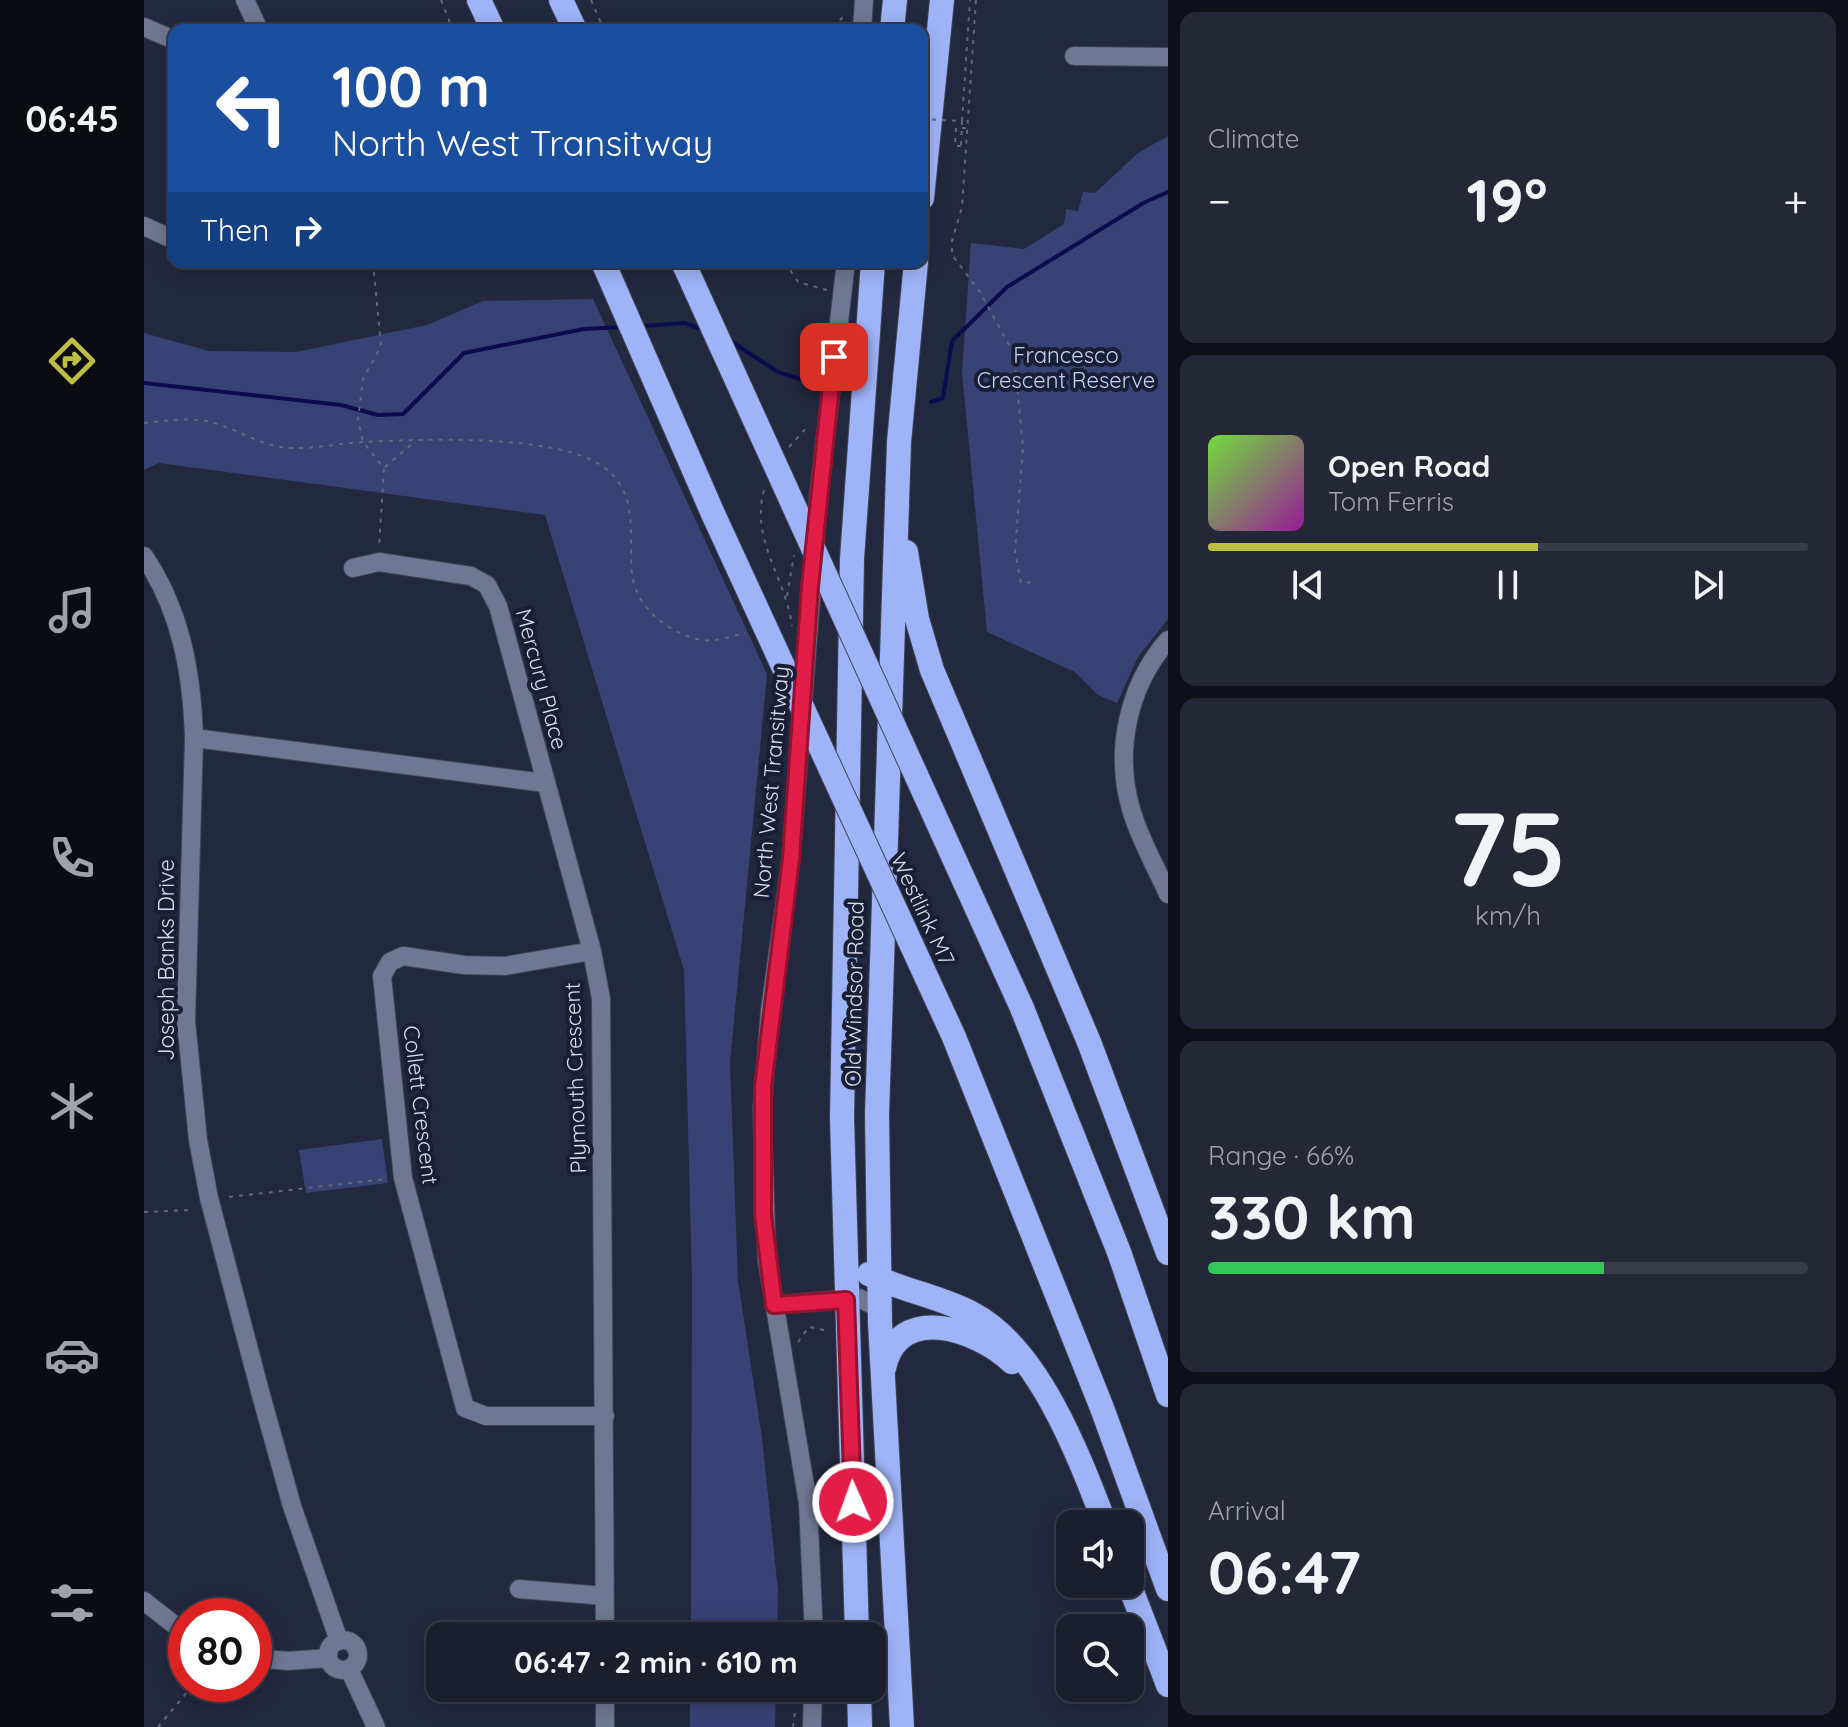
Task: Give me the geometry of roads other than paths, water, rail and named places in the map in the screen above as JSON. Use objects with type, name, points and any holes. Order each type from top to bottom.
[{"type":"highway","points":[[479,0],[490,24]]},
{"type":"highway","points":[[561,0],[572,24]]},
{"type":"highway","points":[[893,24],[895,0]]},
{"type":"highway","points":[[928,139],[942,0]]},
{"type":"highway","name":"Westlink M7","points":[[606,268],[714,516],[954,1037],[1102,1408],[1168,1589]]},
{"type":"highway","points":[[679,268],[1022,1008],[1119,1252],[1168,1395]]},
{"type":"highway","name":"Old Windsor Road","points":[[857,1622],[842,1118],[852,559],[873,268]]},
{"type":"highway","name":"Old Windsor Road","points":[[902,1727],[882,1376],[877,1115],[880,947],[899,442],[915,268]]},
{"type":"highway","points":[[899,442],[909,575],[932,670],[1089,1042],[1168,1253]]},
{"type":"highway","points":[[844,1219],[855,1266],[879,1279],[958,1306],[1008,1338],[1033,1369],[1100,1510]]},
{"type":"highway","points":[[882,1376],[890,1347],[927,1328],[954,1328],[984,1341],[1010,1359],[1030,1382],[1090,1485]]},
{"type":"highway","points":[[1134,1598],[1168,1685]]},
{"type":"highway","points":[[859,1702],[860,1727]]},
{"type":"street","points":[[245,0],[256,24]]},
{"type":"street","points":[[862,24],[864,0]]},
{"type":"street","points":[[144,27],[168,37]]},
{"type":"street","points":[[1074,56],[1168,57]]},
{"type":"street","points":[[144,226],[168,237]]},
{"type":"street","name":"North West Transitway","points":[[813,1622],[808,1503],[774,1305],[763,1200],[765,1064],[791,859],[819,492],[845,268]]},
{"type":"street","name":"Joseph Banks Drive","points":[[144,556],[163,590],[182,637],[190,679],[194,738],[186,1021],[198,1140],[209,1198],[292,1506],[339,1641]]},
{"type":"street","name":"Mercury Place","points":[[353,568],[379,562],[471,576],[487,585],[498,606],[545,783]]},
{"type":"street","points":[[1168,640],[1148,669],[1134,698],[1125,736],[1123,775],[1131,812],[1168,894]]},
{"type":"street","points":[[194,738],[545,783]]},
{"type":"street","name":"Plymouth Crescent","points":[[545,783],[592,951],[601,999],[605,1622]]},
{"type":"street","name":"Collett Crescent","points":[[592,951],[505,966],[464,965],[403,956],[390,962],[382,976],[403,1178],[465,1408],[486,1416],[605,1416]]},
{"type":"street","points":[[774,1305],[867,1300],[880,1309]]},
{"type":"street","points":[[519,1589],[605,1596]]},
{"type":"street","points":[[144,1601],[168,1620]]},
{"type":"street","points":[[339,1641],[347,1641],[356,1648],[356,1662],[349,1669],[334,1668],[328,1658],[330,1647],[339,1641]]},
{"type":"street","points":[[272,1660],[328,1658]]},
{"type":"street","points":[[349,1669],[376,1727]]},
{"type":"street","points":[[605,1702],[605,1727]]},
{"type":"street","points":[[812,1727],[813,1702]]},
{"type":"waterway","points":[[931,402],[943,398],[952,341],[1007,287],[1145,202],[1168,192]]},
{"type":"waterway","points":[[642,326],[685,323],[704,330]]},
{"type":"waterway","points":[[144,383],[341,405],[378,415],[403,414],[464,353],[584,329],[621,327]]},
{"type":"waterway","points":[[727,339],[778,372],[809,382]]},
{"type":"park label","name":"Francesco Crescent Reserve","points":[[1066,368]]}]
